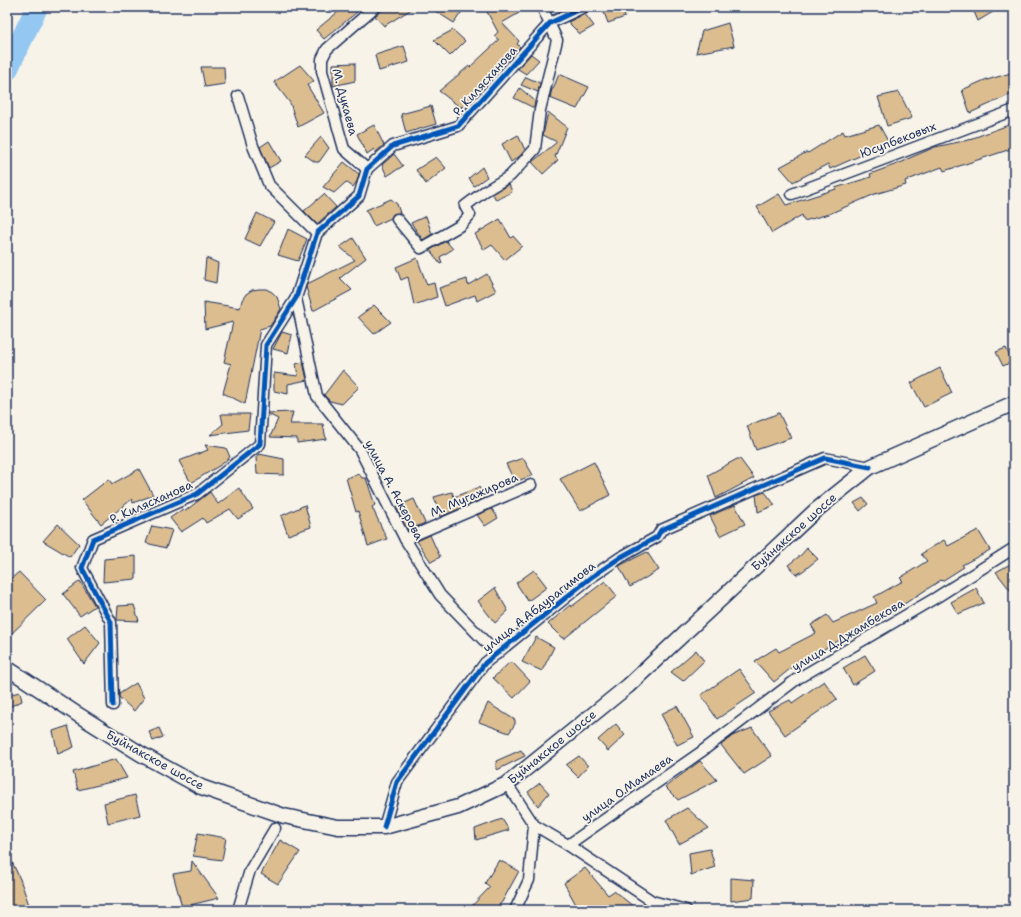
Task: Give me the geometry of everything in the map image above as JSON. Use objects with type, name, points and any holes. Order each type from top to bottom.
[{"type":"main road","name":"Буйнакское шоссе","points":[[7,668],[128,746],[201,787],[284,816],[338,828],[384,827],[458,808],[507,784],[628,686],[815,511],[870,467],[1014,403]]},
{"type":"street","name":"М. Дукаева","points":[[367,169],[344,149],[322,71],[322,59],[327,49],[375,7]]},
{"type":"street","points":[[397,219],[421,248],[461,225],[470,215],[465,206],[485,191],[510,176],[535,149],[540,110],[557,40],[542,7]]},
{"type":"street","points":[[550,23],[584,7]]},
{"type":"street","name":"Р. Килясханова","points":[[367,169],[393,146],[458,126],[550,23]]},
{"type":"street","points":[[238,96],[253,146],[269,185],[316,233],[359,196],[367,169]]},
{"type":"street","name":"Юсупбековых","points":[[792,194],[1014,110]]},
{"type":"street","name":"Р. Килясханова","points":[[113,705],[112,622],[82,568],[93,539],[197,494],[260,444],[266,345],[296,298],[316,233]]},
{"type":"street","name":"улица А. Аскерова","points":[[296,298],[317,396],[360,450],[405,539],[440,595],[497,654]]},
{"type":"street","name":"улица А.Абдурагимова","points":[[384,827],[397,782],[485,663],[590,578],[621,557],[657,537],[661,530],[825,458],[870,467]]},
{"type":"street","name":"М. Мугажирова","points":[[405,539],[531,485]]},
{"type":"street","name":"улица Д.Джамбекова","points":[[701,752],[797,679],[936,597],[1014,548]]},
{"type":"street","name":"улица О.Мамаева","points":[[568,845],[701,752]]},
{"type":"street","points":[[507,784],[534,825],[568,845],[652,901],[686,910]]},
{"type":"street","points":[[515,910],[529,880],[534,825]]},
{"type":"street","points":[[238,910],[250,870],[275,828]]},
{"type":"building","points":[[344,7],[352,7],[357,12],[324,39],[316,30]]},
{"type":"building","points":[[386,7],[415,7],[384,26],[375,16]]},
{"type":"building","points":[[429,7],[465,7],[454,23]]},
{"type":"building","points":[[492,7],[514,7],[519,13],[502,23],[519,41],[517,44],[520,47],[506,63],[502,61],[484,79],[486,81],[461,108],[439,91],[469,66],[470,67],[499,40],[494,36],[498,32],[486,10]]},
{"type":"building","points":[[602,7],[621,7],[625,17],[608,23]]},
{"type":"building","points":[[972,7],[1001,7],[978,21]]},
{"type":"building","points":[[585,14],[594,26],[580,34],[568,22]]},
{"type":"building","points":[[728,23],[734,46],[696,53],[702,31]]},
{"type":"building","points":[[453,30],[465,41],[450,56],[434,40]]},
{"type":"building","points":[[404,46],[409,62],[379,71],[375,55]]},
{"type":"building","points":[[531,54],[539,60],[526,74],[518,69]]},
{"type":"building","points":[[355,63],[355,81],[333,86],[333,64]]},
{"type":"building","points":[[300,65],[314,81],[307,85],[324,113],[298,127],[290,103],[274,82]]},
{"type":"building","points":[[201,67],[224,67],[225,84],[205,87]]},
{"type":"building","points":[[1014,72],[1014,93],[970,113],[962,90],[987,79]]},
{"type":"building","points":[[559,74],[589,87],[577,109],[550,98],[552,89]]},
{"type":"building","points":[[526,77],[540,83],[538,92],[521,85]]},
{"type":"building","points":[[520,88],[535,101],[534,108],[514,98]]},
{"type":"building","points":[[899,92],[912,118],[887,126],[878,97]]},
{"type":"building","points":[[431,106],[436,124],[406,133],[401,114]]},
{"type":"building","points":[[548,112],[567,127],[555,157],[558,160],[543,174],[532,162],[557,142],[543,135]]},
{"type":"building","points":[[1014,123],[1014,148],[944,171],[942,167],[905,181],[906,185],[875,194],[829,214],[804,221],[802,215],[772,233],[757,207],[779,194],[786,205],[836,189],[835,188],[871,177],[870,174],[905,161],[935,147],[973,139]]},
{"type":"building","points":[[374,125],[384,145],[375,153],[374,149],[367,154],[357,134]]},
{"type":"building","points":[[879,125],[889,143],[830,169],[828,164],[793,182],[780,167],[807,152],[808,153],[843,131],[845,135]]},
{"type":"building","points":[[518,135],[525,150],[520,156],[511,162],[502,144]]},
{"type":"building","points":[[321,137],[329,148],[319,162],[315,162],[305,155]]},
{"type":"building","points":[[269,141],[281,161],[269,168],[260,147]]},
{"type":"building","points":[[394,154],[403,166],[387,176],[382,165]]},
{"type":"building","points":[[436,157],[446,168],[426,184],[416,170]]},
{"type":"building","points":[[344,162],[359,174],[353,187],[346,182],[334,193],[323,187]]},
{"type":"building","points":[[482,167],[487,177],[474,186],[469,178]]},
{"type":"building","points":[[509,184],[512,192],[496,200],[493,194]]},
{"type":"building","points":[[324,194],[336,207],[317,224],[304,211]]},
{"type":"building","points":[[391,199],[397,204],[400,213],[393,214],[391,218],[374,226],[366,210]]},
{"type":"building","points":[[257,213],[274,222],[260,246],[245,239]]},
{"type":"building","points":[[426,216],[432,234],[423,240],[411,223]]},
{"type":"building","points":[[500,219],[511,238],[513,236],[522,246],[505,260],[492,245],[484,250],[475,234]]},
{"type":"building","points":[[288,229],[307,239],[298,261],[278,255]]},
{"type":"building","points":[[353,238],[366,258],[340,278],[352,290],[313,311],[306,287],[307,284],[355,260],[340,247]]},
{"type":"building","points":[[446,241],[453,249],[440,257],[442,263],[440,264],[430,250]]},
{"type":"building","points":[[206,258],[218,263],[216,283],[204,280]]},
{"type":"building","points":[[417,258],[427,285],[434,283],[437,297],[414,305],[408,277],[401,280],[396,267]]},
{"type":"building","points":[[487,274],[496,291],[477,301],[475,295],[445,306],[439,288],[467,279],[468,285]]},
{"type":"building","points":[[266,289],[272,292],[277,297],[281,309],[270,326],[260,329],[245,404],[223,393],[231,364],[224,362],[233,322],[205,329],[204,302],[240,308],[242,300],[246,294],[252,290]]},
{"type":"building","points":[[374,305],[391,322],[374,334],[358,317]]},
{"type":"building","points":[[282,332],[292,335],[288,353],[273,349]]},
{"type":"building","points":[[1006,348],[1012,362],[1003,366],[996,352]]},
{"type":"building","points":[[303,362],[307,380],[288,384],[288,394],[274,391],[274,373],[298,376],[296,364]]},
{"type":"building","points":[[940,368],[952,393],[924,407],[911,383]]},
{"type":"building","points":[[343,370],[359,387],[342,404],[330,401],[324,395]]},
{"type":"building","points":[[293,412],[290,424],[323,424],[326,439],[297,443],[297,438],[270,437],[278,419],[268,413]]},
{"type":"building","points":[[779,413],[791,438],[756,450],[747,426]]},
{"type":"building","points":[[221,414],[250,414],[248,430],[210,435],[223,424]]},
{"type":"building","points":[[205,445],[226,448],[230,457],[222,464],[191,483],[179,461],[208,450]]},
{"type":"building","points":[[259,454],[284,459],[284,475],[257,474],[256,457]]},
{"type":"building","points":[[523,458],[533,475],[515,482],[506,464]]},
{"type":"building","points":[[737,459],[740,459],[754,478],[716,498],[708,475]]},
{"type":"building","points":[[594,462],[610,495],[580,511],[560,479]]},
{"type":"building","points":[[139,469],[153,495],[133,503],[132,499],[101,524],[82,500],[109,479],[112,484]]},
{"type":"building","points":[[359,474],[362,478],[366,478],[375,505],[372,507],[387,539],[368,546],[358,511],[356,512],[346,478]]},
{"type":"building","points":[[479,487],[485,498],[440,517],[434,497],[452,492],[454,497]]},
{"type":"building","points":[[239,488],[253,509],[238,519],[230,509],[206,523],[203,518],[181,532],[170,518],[183,509],[185,511],[210,492],[218,504]]},
{"type":"building","points":[[765,492],[775,505],[758,512],[756,495]]},
{"type":"building","points":[[863,498],[868,504],[860,511],[854,503]]},
{"type":"building","points":[[414,499],[425,523],[409,530],[407,529],[396,507]]},
{"type":"building","points":[[305,505],[311,527],[288,535],[281,516]]},
{"type":"building","points":[[735,505],[745,524],[720,536],[710,516]]},
{"type":"building","points":[[492,509],[498,518],[485,526],[477,515]]},
{"type":"building","points":[[58,524],[79,544],[70,557],[43,541]]},
{"type":"building","points":[[152,526],[172,530],[166,548],[146,543]]},
{"type":"building","points":[[978,530],[990,550],[962,565],[964,567],[942,581],[941,580],[872,625],[851,635],[850,634],[790,669],[774,682],[755,661],[776,648],[779,652],[816,633],[811,625],[827,615],[833,623],[877,603],[874,597],[903,581],[900,578],[927,561],[921,554],[944,540],[948,546]]},
{"type":"building","points":[[430,535],[440,557],[431,562],[417,541]]},
{"type":"building","points":[[807,548],[818,559],[796,575],[788,565],[801,555]]},
{"type":"building","points":[[647,552],[659,570],[630,587],[619,566]]},
{"type":"building","points":[[136,556],[136,579],[103,582],[104,559]]},
{"type":"building","points":[[1014,562],[1014,595],[996,572]]},
{"type":"building","points":[[534,570],[547,587],[528,601],[516,583]]},
{"type":"building","points":[[19,572],[46,600],[7,638],[7,627],[10,620],[7,617],[7,582]]},
{"type":"building","points":[[80,581],[95,606],[80,616],[63,594]]},
{"type":"building","points":[[605,581],[617,596],[565,638],[562,638],[548,624],[570,605],[571,607]]},
{"type":"building","points":[[495,588],[508,611],[495,623],[478,601]]},
{"type":"building","points":[[976,588],[984,603],[958,614],[951,602]]},
{"type":"building","points":[[134,605],[139,621],[117,620],[118,606]]},
{"type":"building","points":[[85,625],[100,643],[84,664],[67,639]]},
{"type":"building","points":[[536,637],[554,647],[542,671],[522,662]]},
{"type":"building","points":[[696,650],[704,661],[683,681],[671,672]]},
{"type":"building","points":[[865,655],[875,671],[853,685],[843,668]]},
{"type":"building","points":[[509,663],[513,663],[530,681],[514,698],[493,678]]},
{"type":"building","points":[[739,669],[756,693],[717,719],[701,695]]},
{"type":"building","points":[[824,681],[837,699],[785,735],[768,711],[790,700],[792,703]]},
{"type":"building","points":[[136,683],[144,698],[134,711],[119,697],[119,694]]},
{"type":"building","points":[[20,692],[22,701],[7,708],[7,695]]},
{"type":"building","points":[[488,703],[515,720],[515,724],[509,733],[479,722]]},
{"type":"building","points":[[677,706],[694,737],[677,745],[661,714]]},
{"type":"building","points":[[616,724],[625,735],[608,751],[598,740]]},
{"type":"building","points":[[68,726],[74,747],[58,754],[53,731]]},
{"type":"building","points":[[159,728],[163,737],[153,741],[149,732]]},
{"type":"building","points":[[752,728],[772,756],[744,774],[721,745],[732,736]]},
{"type":"building","points":[[521,750],[525,756],[497,770],[496,761]]},
{"type":"building","points":[[579,756],[588,766],[578,777],[566,765]]},
{"type":"building","points":[[116,759],[127,778],[78,790],[73,772]]},
{"type":"building","points":[[700,761],[717,780],[678,800],[665,787]]},
{"type":"building","points":[[540,783],[549,793],[538,806],[528,792]]},
{"type":"building","points":[[135,795],[140,815],[108,823],[104,803]]},
{"type":"building","points":[[687,808],[709,828],[679,844],[666,820]]},
{"type":"building","points":[[502,819],[509,830],[476,840],[475,829]]},
{"type":"building","points":[[198,833],[226,838],[222,860],[193,856]]},
{"type":"building","points":[[280,840],[300,852],[278,884],[261,874]]},
{"type":"building","points":[[710,849],[715,867],[691,875],[689,853]]},
{"type":"building","points":[[7,851],[20,879],[29,905],[14,910],[7,910]]},
{"type":"building","points":[[499,860],[519,871],[502,902],[494,910],[468,910],[490,887],[485,883]]},
{"type":"building","points":[[192,861],[219,898],[182,907],[173,874],[191,871]]},
{"type":"building","points":[[585,868],[608,895],[614,891],[638,910],[579,910],[564,883]]},
{"type":"building","points":[[731,878],[754,880],[753,898],[731,901]]},
{"type":"waterway","points":[[7,70],[37,7]]},
{"type":"cycle path","points":[[113,705],[111,622],[82,568],[93,539],[197,494],[260,444],[266,345],[296,298],[317,233],[359,196],[367,169],[393,146],[458,126],[550,23],[584,7]]},
{"type":"cycle path","points":[[384,827],[397,782],[485,663],[590,578],[621,557],[657,537],[661,530],[825,458],[870,467]]}]
